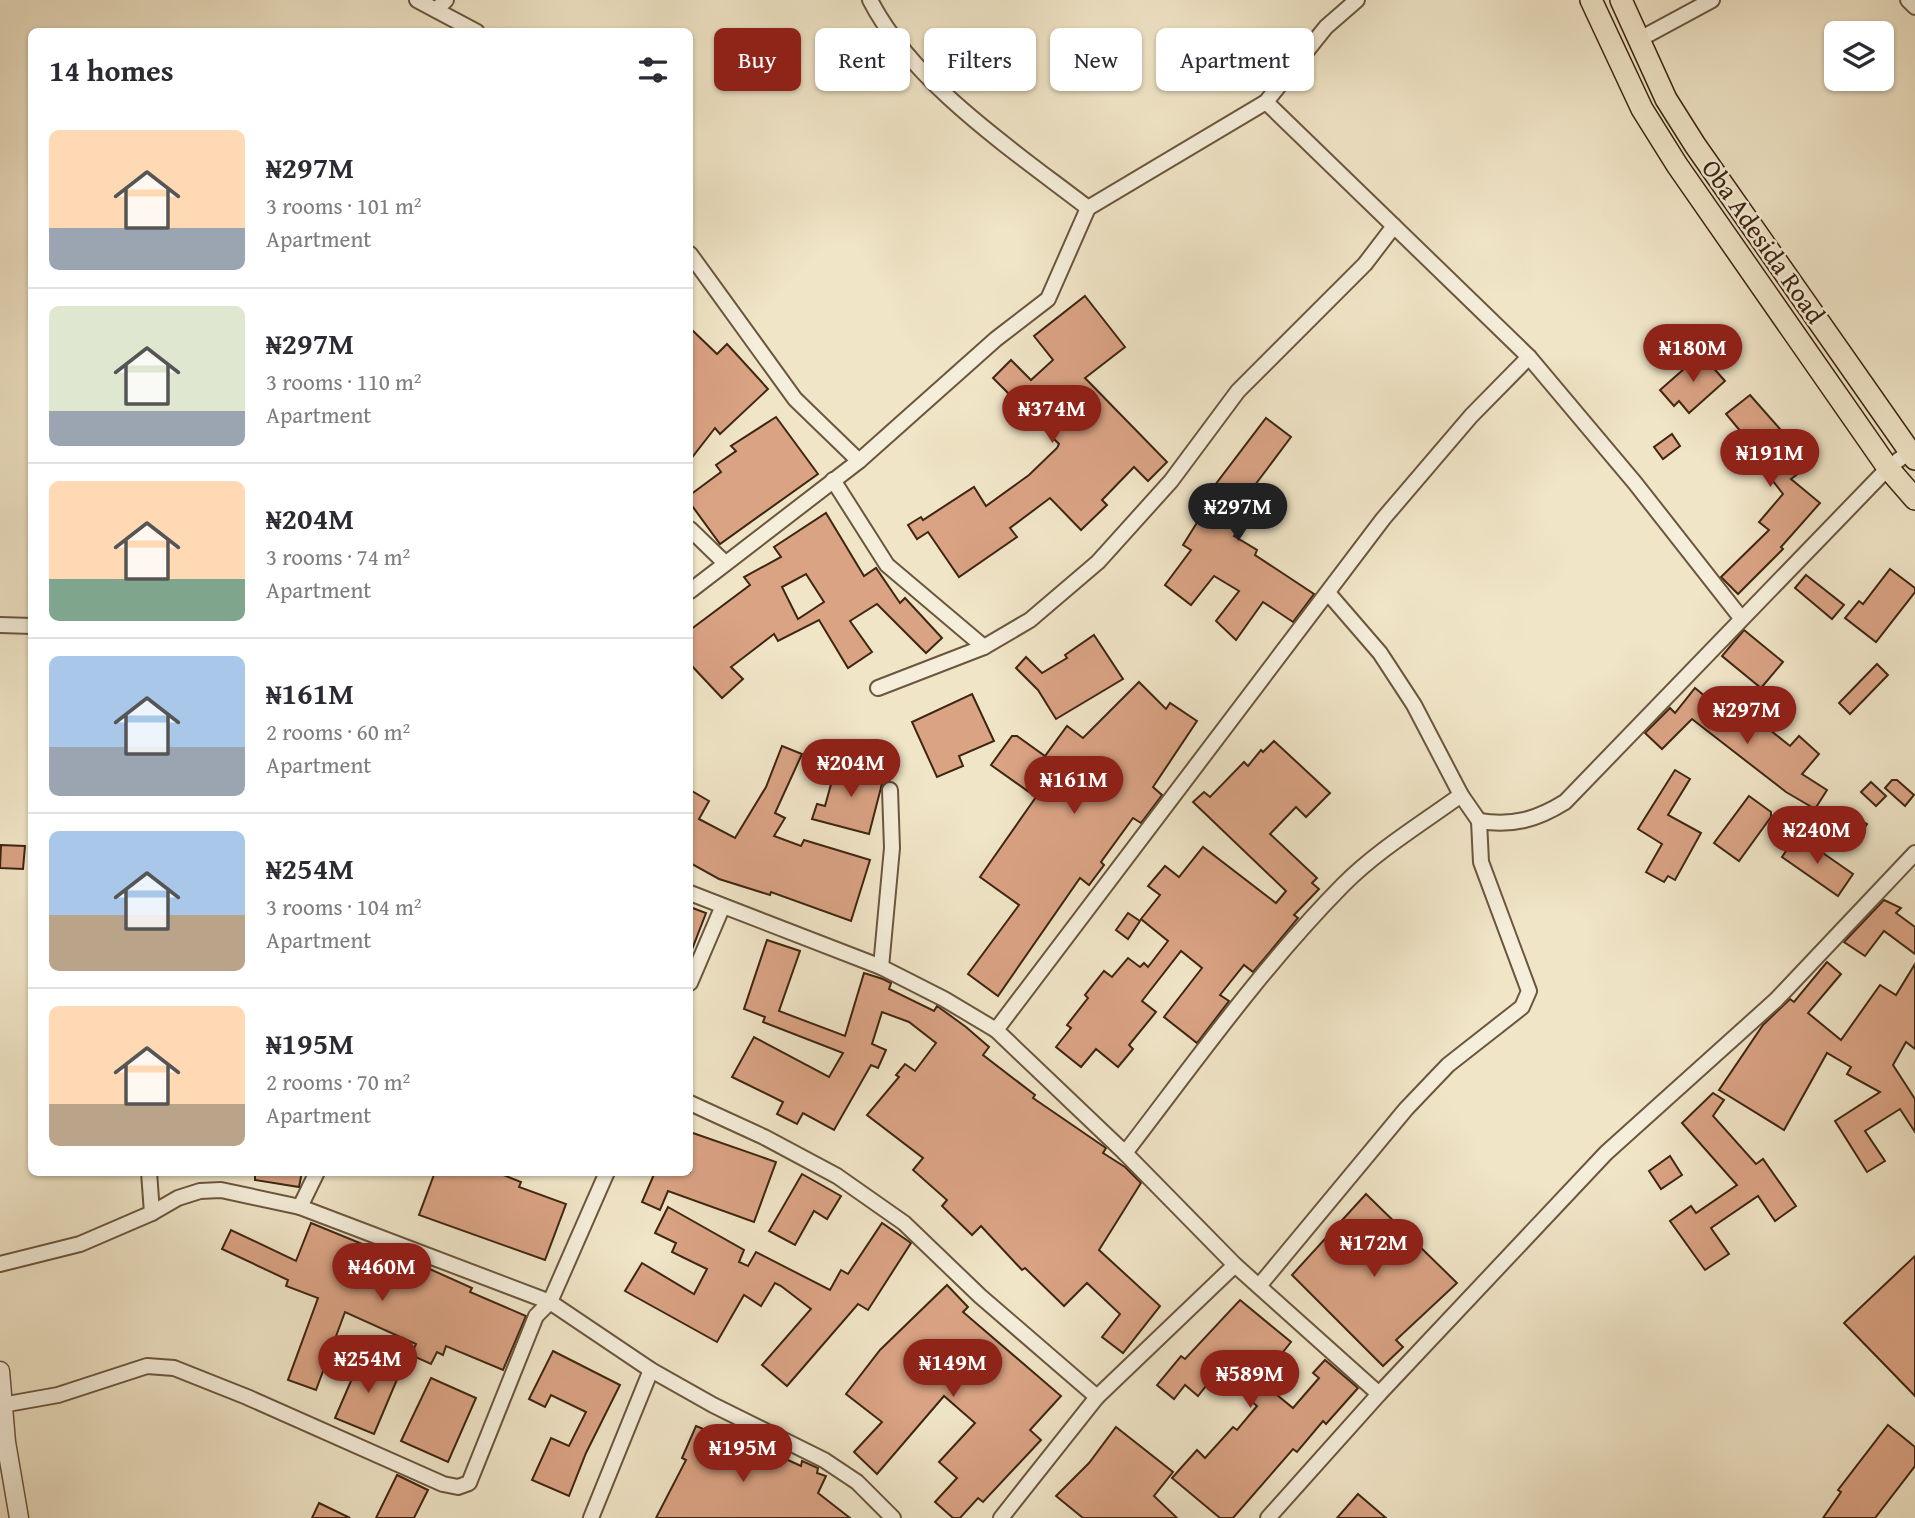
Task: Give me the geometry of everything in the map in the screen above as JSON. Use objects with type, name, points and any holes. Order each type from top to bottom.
[{"type":"main road","name":"Oba Adesida Road","points":[[1591,0],[1642,109],[1677,165],[1888,468],[1915,499]]},
{"type":"main road","points":[[1620,0],[1666,99],[1695,145],[1912,455]]},
{"type":"street","points":[[417,0],[441,5],[472,28]]},
{"type":"street","points":[[870,0],[891,35],[920,68],[962,107],[1088,208]]},
{"type":"street","points":[[693,588],[859,461],[996,339],[1048,299],[1088,208],[1266,102],[1326,27],[1357,0]]},
{"type":"street","points":[[1638,40],[1712,0]]},
{"type":"street","points":[[1909,0],[1915,7]]},
{"type":"street","points":[[1266,102],[1529,357],[1635,483],[1741,618]]},
{"type":"street","points":[[878,688],[984,647],[1030,620],[1098,562],[1171,481],[1238,391],[1365,264],[1394,226]]},
{"type":"street","points":[[693,258],[796,399],[859,461]]},
{"type":"street","points":[[996,1030],[1329,594],[1383,519],[1432,459],[1529,357]]},
{"type":"street","points":[[1479,821],[1506,825],[1539,818],[1565,802],[1888,468],[1912,455]]},
{"type":"street","points":[[833,480],[887,565],[984,647]]},
{"type":"street","points":[[693,532],[724,562]]},
{"type":"street","points":[[1259,1286],[1406,1109],[1448,1065],[1521,1007],[1529,991],[1481,862],[1479,821],[1461,795],[1414,705],[1380,653],[1329,594]]},
{"type":"street","points":[[0,625],[28,626]]},
{"type":"street","points":[[881,967],[892,849],[890,790]]},
{"type":"street","points":[[1125,1153],[1259,979],[1344,885],[1377,856],[1461,795]]},
{"type":"street","points":[[1268,1518],[1379,1394],[1606,1153],[1776,1000],[1915,853]]},
{"type":"street","points":[[693,894],[722,908],[881,967],[944,999],[996,1030],[1125,1153],[1235,1265],[1379,1394]]},
{"type":"street","points":[[693,976],[722,908]]},
{"type":"street","points":[[693,1104],[764,1137],[837,1176],[904,1223],[980,1296],[1097,1397]]},
{"type":"street","points":[[149,1176],[152,1213]]},
{"type":"street","points":[[300,1207],[315,1176]]},
{"type":"street","points":[[2,1405],[58,1395],[147,1366],[174,1368],[247,1397],[443,1484],[458,1487],[469,1483],[536,1317],[550,1302],[605,1176]]},
{"type":"street","points":[[0,1264],[80,1244],[152,1213],[178,1198],[200,1191],[221,1190],[300,1207],[550,1302],[651,1370],[713,1405],[824,1460],[857,1482],[893,1518]]},
{"type":"street","points":[[1001,1518],[1097,1397],[1235,1265]]},
{"type":"street","points":[[591,1518],[651,1370]]},
{"type":"street","points":[[0,1371],[6,1481],[19,1518]]},
{"type":"building","points":[[1085,296],[1125,347],[1085,378],[1167,462],[1148,481],[1134,467],[1102,500],[1107,505],[1081,530],[1050,498],[1010,528],[1017,537],[959,577],[928,532],[917,539],[908,525],[921,517],[923,520],[974,487],[986,506],[1029,475],[1057,448],[1059,444],[993,378],[1011,360],[1031,380],[1053,360],[1034,336]]},
{"type":"building","points":[[693,331],[717,354],[727,344],[768,389],[720,434],[715,428],[693,456]]},
{"type":"building","points":[[1701,354],[1725,381],[1689,413],[1679,401],[1674,406],[1660,390]]},
{"type":"building","points":[[1750,395],[1811,464],[1791,479],[1820,503],[1781,547],[1783,549],[1738,594],[1721,577],[1769,530],[1759,522],[1783,494],[1751,453],[1748,455],[1739,446],[1747,439],[1726,414]]},
{"type":"building","points":[[776,417],[818,474],[720,544],[693,507],[693,493],[721,472],[716,465],[736,451],[731,446]]},
{"type":"building","points":[[1266,418],[1291,437],[1252,489],[1264,498],[1234,536],[1257,550],[1255,555],[1314,594],[1293,622],[1263,602],[1236,640],[1216,621],[1239,591],[1214,576],[1191,605],[1165,585],[1191,550],[1183,545],[1213,497],[1209,493]]},
{"type":"building","points":[[1672,434],[1680,446],[1663,459],[1654,447]]},
{"type":"building","points":[[826,513],[864,576],[876,568],[900,603],[905,598],[942,638],[926,653],[877,604],[850,621],[872,652],[848,668],[819,620],[778,641],[774,634],[731,667],[743,679],[722,698],[693,667],[693,628],[750,585],[744,577],[781,557],[774,547]],"holes":[[[806,574],[824,602],[798,619],[782,587]]]},
{"type":"building","points":[[1890,569],[1915,588],[1915,592],[1876,642],[1845,618],[1859,601],[1863,604]]},
{"type":"building","points":[[1806,575],[1844,605],[1832,619],[1795,588]]},
{"type":"building","points":[[1744,630],[1783,662],[1761,688],[1722,656]]},
{"type":"building","points":[[1094,635],[1123,679],[1056,719],[1038,690],[1016,668],[1026,657],[1042,673],[1067,658],[1065,655]]},
{"type":"building","points":[[1877,664],[1888,675],[1850,714],[1839,703]]},
{"type":"building","points":[[1139,682],[1166,709],[1170,703],[1197,721],[1153,787],[1162,795],[1141,823],[1133,818],[1101,862],[1104,865],[1089,885],[1080,878],[998,996],[968,974],[1019,905],[980,877],[1036,797],[991,765],[1012,736],[1017,736],[1045,756],[1067,726],[1083,738]]},
{"type":"building","points":[[1695,688],[1751,734],[1760,722],[1790,746],[1799,736],[1819,754],[1802,774],[1827,790],[1815,809],[1786,792],[1692,719],[1662,749],[1645,733],[1670,708],[1675,713]]},
{"type":"building","points":[[972,694],[994,741],[959,756],[963,766],[937,777],[912,722]]},
{"type":"building","points":[[1274,741],[1330,793],[1306,817],[1296,807],[1270,834],[1317,878],[1312,883],[1319,889],[1294,915],[1298,918],[1253,972],[1244,965],[1220,995],[1229,1001],[1197,1043],[1164,1017],[1202,968],[1181,951],[1142,1001],[1156,1012],[1129,1045],[1133,1049],[1118,1067],[1096,1049],[1081,1067],[1056,1047],[1071,1028],[1067,1025],[1088,998],[1085,995],[1104,971],[1112,977],[1128,958],[1140,967],[1144,963],[1148,967],[1168,941],[1141,919],[1160,895],[1148,886],[1165,866],[1179,877],[1203,847],[1276,903],[1286,891],[1193,802],[1204,792],[1210,797],[1244,762],[1248,766],[1261,750],[1263,752]]},
{"type":"building","points":[[782,746],[802,754],[775,813],[785,818],[774,836],[801,846],[804,840],[870,860],[851,921],[771,892],[770,895],[719,879],[693,865],[693,792],[709,801],[699,819],[735,838],[766,787]]},
{"type":"building","points":[[834,763],[884,776],[869,834],[812,819],[817,804],[825,806],[833,777],[828,776]]},
{"type":"building","points":[[1675,770],[1690,779],[1668,815],[1701,833],[1675,880],[1668,876],[1664,882],[1646,872],[1662,844],[1638,829]]},
{"type":"building","points":[[1892,780],[1897,780],[1914,795],[1905,806],[1885,788]]},
{"type":"building","points":[[1871,782],[1886,796],[1876,806],[1861,792]]},
{"type":"building","points":[[1749,796],[1771,812],[1771,817],[1739,861],[1714,843]]},
{"type":"building","points":[[1844,811],[1867,824],[1858,838],[1835,825]]},
{"type":"building","points":[[1797,835],[1853,874],[1838,896],[1782,857]]},
{"type":"building","points":[[1,845],[25,846],[23,869],[0,868]]},
{"type":"building","points":[[1884,900],[1901,908],[1896,913],[1915,927],[1915,954],[1884,931],[1865,956],[1844,942]]},
{"type":"building","points":[[693,908],[706,913],[693,947]]},
{"type":"building","points":[[1128,913],[1140,921],[1128,939],[1116,930]]},
{"type":"building","points":[[767,940],[800,951],[779,1011],[845,1036],[864,973],[883,979],[891,983],[889,989],[934,1011],[937,1006],[966,1027],[989,1047],[983,1055],[1035,1095],[1033,1098],[1106,1148],[1103,1153],[1125,1167],[1141,1183],[1099,1250],[1160,1306],[1123,1353],[1102,1337],[1120,1314],[1087,1283],[1064,1306],[1025,1268],[1022,1270],[981,1226],[972,1235],[942,1206],[947,1200],[913,1170],[923,1158],[867,1115],[899,1077],[896,1075],[905,1064],[915,1071],[936,1043],[909,1022],[882,1012],[872,1044],[886,1050],[878,1068],[871,1065],[834,1130],[803,1113],[797,1124],[777,1114],[783,1102],[732,1077],[754,1037],[829,1077],[843,1053],[763,1022],[765,1017],[744,1009]]},
{"type":"building","points":[[1827,962],[1841,974],[1808,1013],[1841,1040],[1880,985],[1896,995],[1915,964],[1915,1049],[1906,1042],[1893,1065],[1915,1099],[1915,1132],[1900,1109],[1865,1131],[1885,1161],[1867,1172],[1835,1121],[1880,1092],[1847,1074],[1851,1067],[1827,1053],[1784,1130],[1719,1090],[1763,1025],[1790,999],[1794,1002]]},
{"type":"building","points":[[1713,1093],[1724,1100],[1713,1116],[1756,1164],[1763,1159],[1796,1206],[1775,1221],[1758,1196],[1711,1228],[1729,1254],[1705,1270],[1670,1221],[1691,1206],[1696,1213],[1737,1185],[1682,1123]]},
{"type":"building","points":[[693,1133],[776,1162],[754,1222],[668,1191],[660,1210],[642,1202],[653,1176],[693,1176]]},
{"type":"building","points":[[1670,1156],[1682,1175],[1661,1189],[1649,1171]]},
{"type":"building","points":[[802,1174],[841,1196],[827,1219],[814,1211],[795,1245],[769,1231]]},
{"type":"building","points":[[255,1176],[301,1176],[299,1187],[255,1180]]},
{"type":"building","points":[[434,1176],[506,1176],[521,1182],[519,1187],[566,1204],[545,1260],[419,1215]]},
{"type":"building","points":[[1366,1194],[1457,1283],[1396,1340],[1403,1347],[1383,1366],[1292,1275]]},
{"type":"building","points":[[668,1207],[744,1250],[739,1262],[748,1266],[756,1252],[830,1290],[841,1270],[848,1274],[882,1223],[911,1243],[868,1310],[858,1304],[787,1386],[762,1365],[811,1309],[781,1286],[775,1283],[761,1306],[744,1295],[717,1342],[625,1291],[642,1263],[694,1294],[707,1269],[672,1252],[676,1243],[655,1233]]},
{"type":"building","points":[[311,1223],[377,1250],[373,1258],[418,1278],[423,1266],[472,1288],[470,1292],[526,1316],[503,1370],[446,1346],[443,1355],[437,1352],[431,1364],[411,1355],[416,1344],[345,1312],[316,1390],[288,1380],[318,1298],[286,1286],[288,1280],[222,1249],[231,1230],[296,1261]]},
{"type":"building","points":[[1915,1256],[1915,1396],[1844,1323]]},
{"type":"building","points":[[947,1285],[968,1307],[963,1312],[1061,1396],[1030,1430],[1041,1440],[983,1502],[978,1498],[960,1518],[953,1518],[935,1502],[957,1478],[939,1462],[975,1423],[944,1396],[877,1474],[854,1452],[882,1422],[846,1394],[880,1350]]},
{"type":"building","points":[[1240,1300],[1291,1342],[1260,1381],[1293,1408],[1319,1378],[1313,1373],[1325,1360],[1358,1388],[1326,1424],[1323,1421],[1297,1452],[1293,1449],[1233,1518],[1220,1518],[1172,1478],[1197,1450],[1205,1458],[1233,1427],[1237,1430],[1257,1406],[1217,1372],[1198,1396],[1185,1385],[1174,1399],[1157,1385],[1181,1356],[1185,1359]]},
{"type":"building","points":[[553,1351],[620,1385],[586,1453],[569,1496],[532,1480],[551,1438],[569,1446],[586,1412],[551,1395],[545,1407],[529,1399]]},
{"type":"building","points":[[372,1358],[401,1370],[374,1434],[335,1418],[360,1360],[370,1364]]},
{"type":"building","points":[[431,1378],[476,1398],[448,1462],[401,1441]]},
{"type":"building","points":[[1888,1425],[1915,1447],[1915,1466],[1875,1518],[1823,1518],[1841,1492],[1838,1490]]},
{"type":"building","points":[[696,1426],[776,1459],[777,1455],[801,1466],[802,1461],[818,1468],[817,1473],[826,1476],[818,1493],[850,1518],[656,1518],[686,1460],[682,1458]]},
{"type":"building","points":[[1116,1427],[1173,1472],[1154,1496],[1177,1518],[1083,1518],[1056,1496],[1089,1463]]},
{"type":"building","points":[[397,1475],[428,1490],[414,1518],[376,1518]]},
{"type":"building","points":[[1358,1494],[1386,1518],[1337,1518]]},
{"type":"building","points":[[319,1503],[350,1518],[312,1518]]}]
